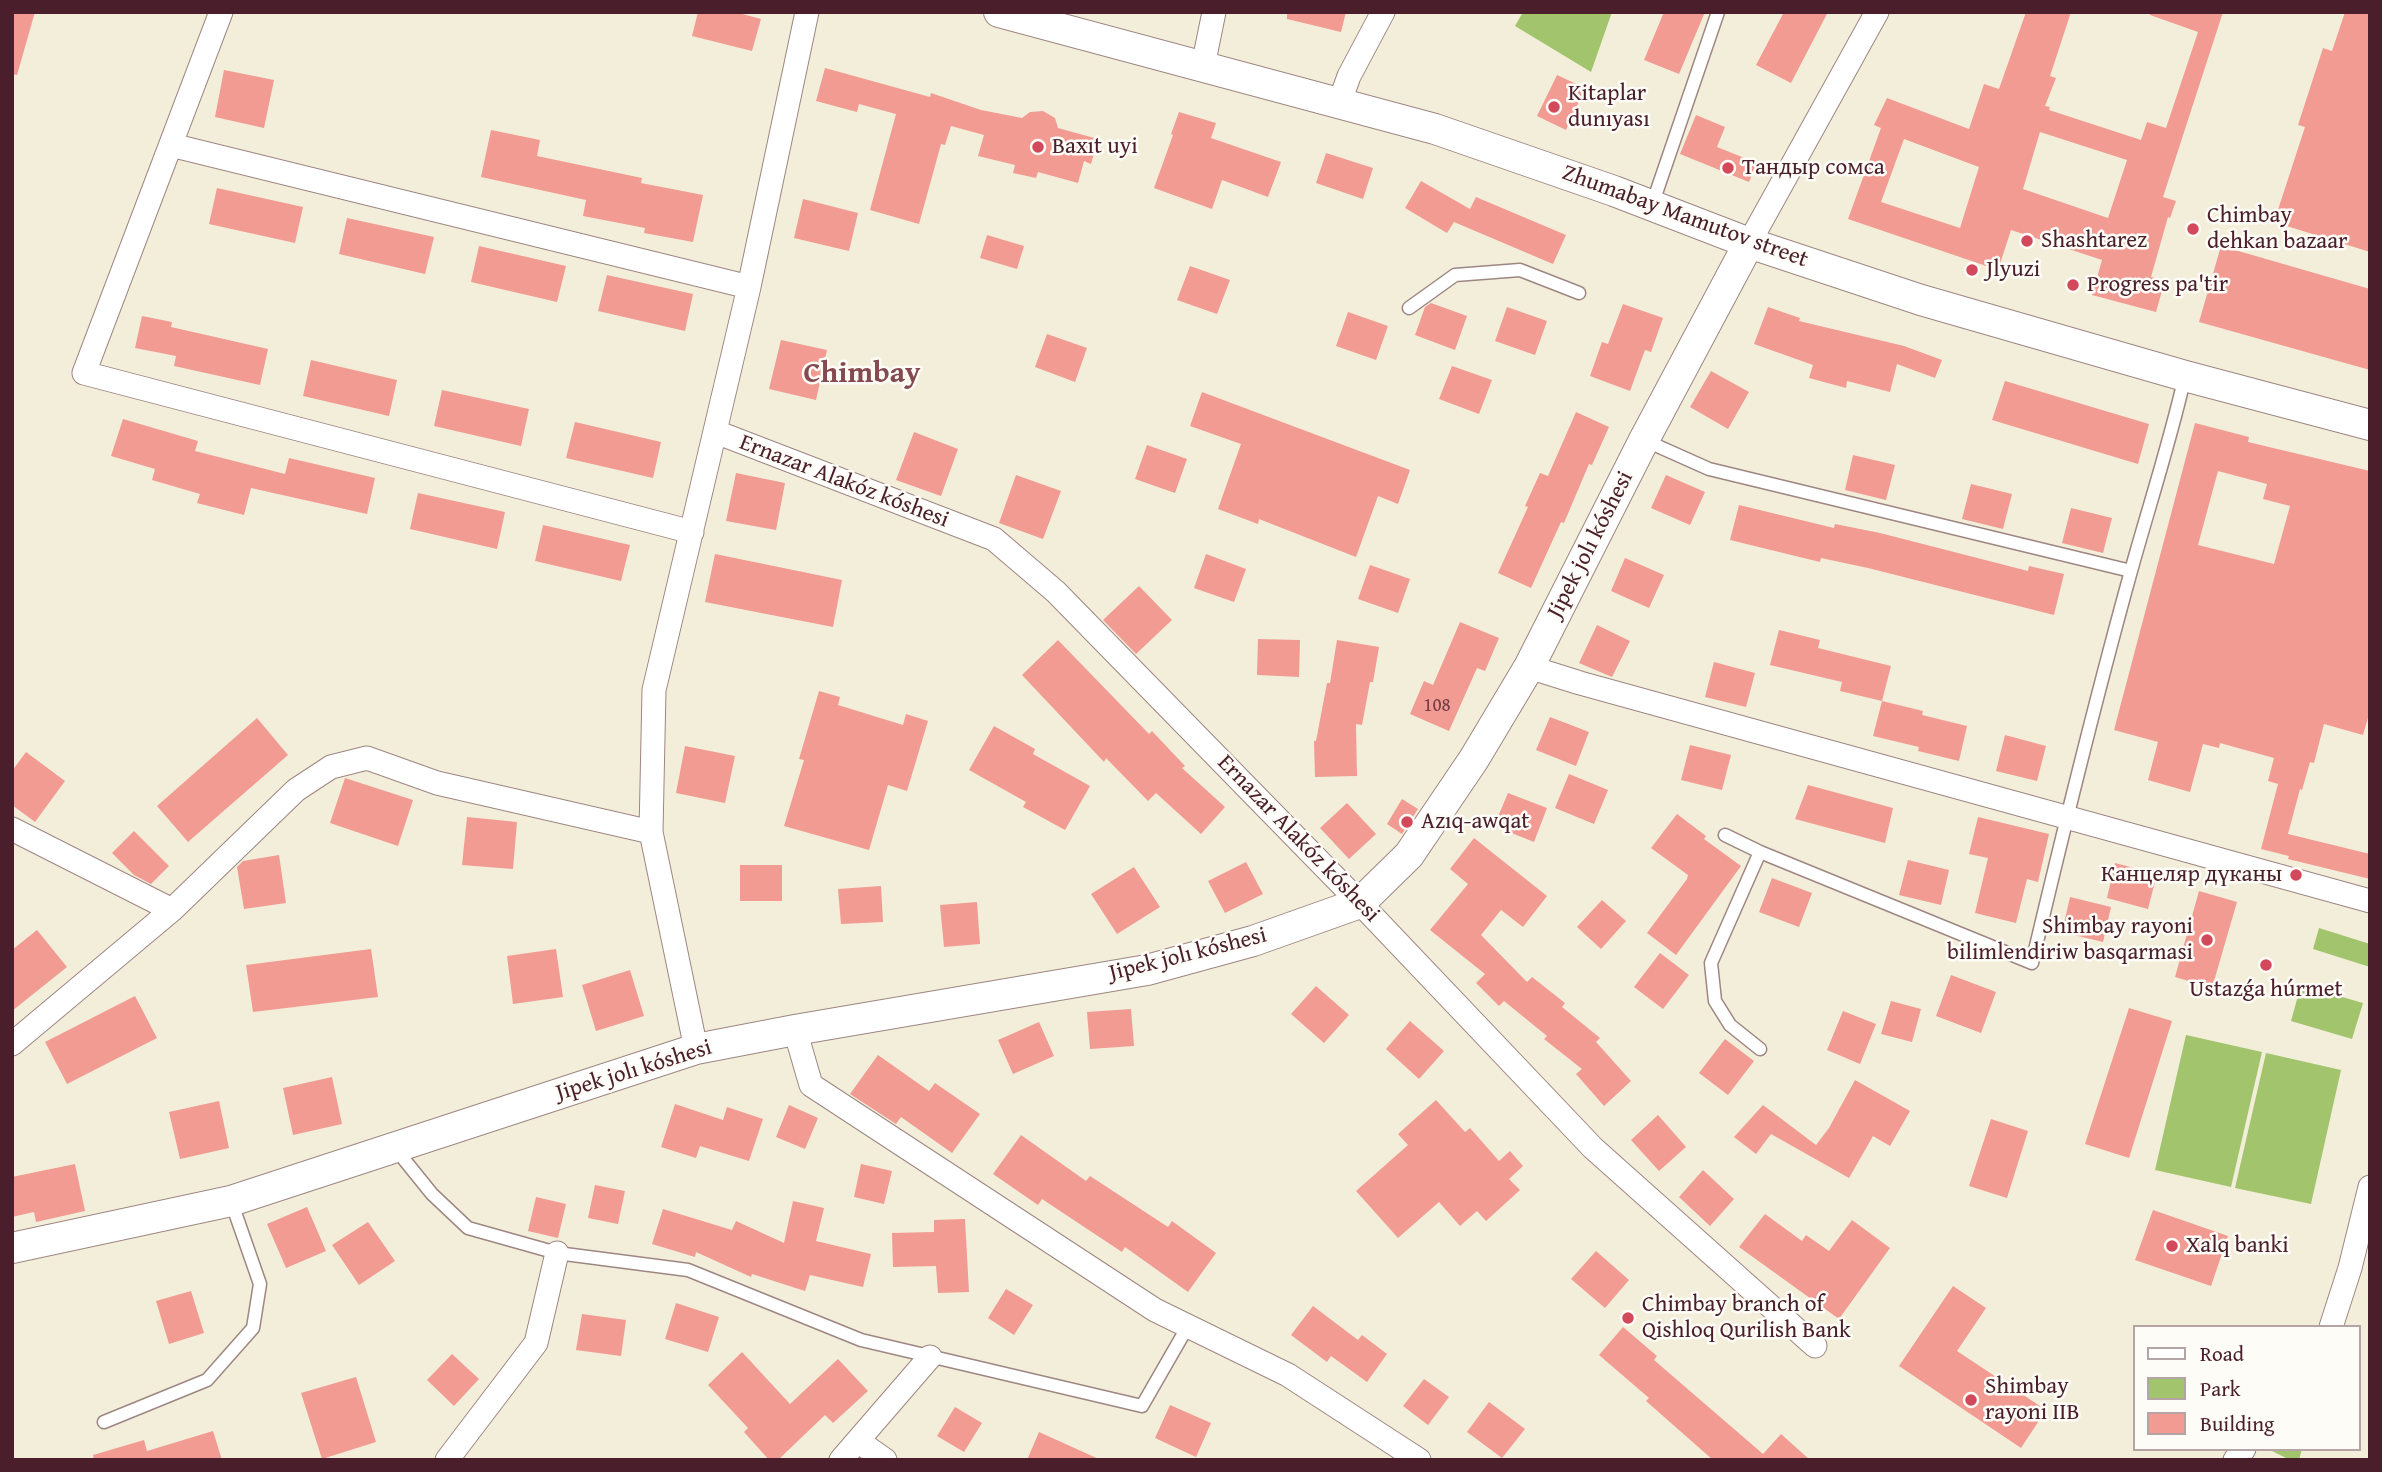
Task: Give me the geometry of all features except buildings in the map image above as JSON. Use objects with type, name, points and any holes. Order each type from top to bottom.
[{"type":"street","points":[[221,12],[84,373],[692,532]]},
{"type":"street","points":[[696,1049],[651,832],[654,690],[749,287],[807,12]]},
{"type":"street","name":"Zhumabay Mamutov street","points":[[999,12],[1434,129],[1652,205],[1749,243],[1922,300],[2185,376],[2370,425]]},
{"type":"street","points":[[1203,66],[1213,12]]},
{"type":"street","points":[[1339,104],[1349,76],[1382,12]]},
{"type":"street","name":"Jipek jolı kóshesi","points":[[12,1248],[231,1201],[696,1049],[1147,970],[1253,940],[1360,903],[1409,855],[1474,759],[1529,667],[1761,218],[1877,12]]},
{"type":"street","points":[[171,145],[749,287]]},
{"type":"street","name":"Ernazar Alakóz kóshesi","points":[[716,432],[994,539],[1056,593],[1360,903],[1592,1148],[1815,1346]]},
{"type":"street","points":[[1529,667],[2370,901]]},
{"type":"street","points":[[12,1044],[172,910],[296,790],[331,767],[366,758],[437,783],[651,832]]},
{"type":"street","points":[[12,829],[172,910]]},
{"type":"street","points":[[794,1030],[811,1085],[1155,1310],[1288,1375],[1419,1460]]},
{"type":"street","points":[[2332,1325],[2350,1268],[2370,1187]]},
{"type":"street","points":[[447,1460],[536,1343],[557,1253]]},
{"type":"street","points":[[841,1460],[930,1357]]},
{"type":"street","points":[[858,1441],[885,1460]]},
{"type":"lane","points":[[1652,205],[1718,12]]},
{"type":"lane","points":[[1409,308],[1455,275],[1520,270],[1579,293]]},
{"type":"lane","points":[[1725,835],[1760,852],[2032,963],[2131,571],[2177,413],[2185,376]]},
{"type":"lane","points":[[1644,440],[1709,468],[2131,571]]},
{"type":"lane","points":[[1760,852],[1711,963],[1715,1001],[1730,1025],[1760,1049]]},
{"type":"lane","points":[[394,1147],[432,1194],[468,1228],[557,1253],[688,1270],[861,1340],[1142,1406],[1188,1326]]},
{"type":"lane","points":[[104,1422],[206,1380],[253,1328],[260,1284],[231,1201]]},
{"type":"green space","points":[[1523,12],[1612,12],[1591,72],[1515,26]]},
{"type":"green space","points":[[2319,928],[2370,944],[2370,967],[2313,949]]},
{"type":"green space","points":[[2301,985],[2363,1003],[2352,1039],[2291,1021]]},
{"type":"green space","points":[[2186,1035],[2262,1052],[2231,1187],[2155,1170]]},
{"type":"green space","points":[[2266,1053],[2341,1070],[2311,1204],[2235,1188]]},
{"type":"green space","points":[[2272,1451],[2301,1451],[2299,1460],[2290,1460]]},
{"type":"place","name":"Kitaplar dunıyası","points":[[1554,107]]},
{"type":"place","name":"Baxıt uyi","points":[[1038,147]]},
{"type":"place","name":"Тандыр сомса","points":[[1728,168]]},
{"type":"place","name":"Chimbay dehkan bazaar","points":[[2193,229]]},
{"type":"place","name":"Shashtarez","points":[[2027,241]]},
{"type":"place","name":"Jlyuzi","points":[[1972,270]]},
{"type":"place","name":"Progress pa'tir","points":[[2073,285]]},
{"type":"place","name":"Azıq-awqat","points":[[1407,822]]},
{"type":"place","name":"Канцеляр дүканы","points":[[2296,875]]},
{"type":"place","name":"Shimbay rayoni bilimlendiriw basqarmasi","points":[[2207,940]]},
{"type":"place","name":"Ustazǵa húrmet","points":[[2266,965]]},
{"type":"place","name":"Xalq banki","points":[[2172,1246]]},
{"type":"place","name":"Chimbay branch of Qishloq Qurilish Bank","points":[[1628,1318]]},
{"type":"place","name":"Shimbay rayoni IIB","points":[[1971,1400]]},
{"type":"district","name":"Chimbay","points":[[862,374]]}]
